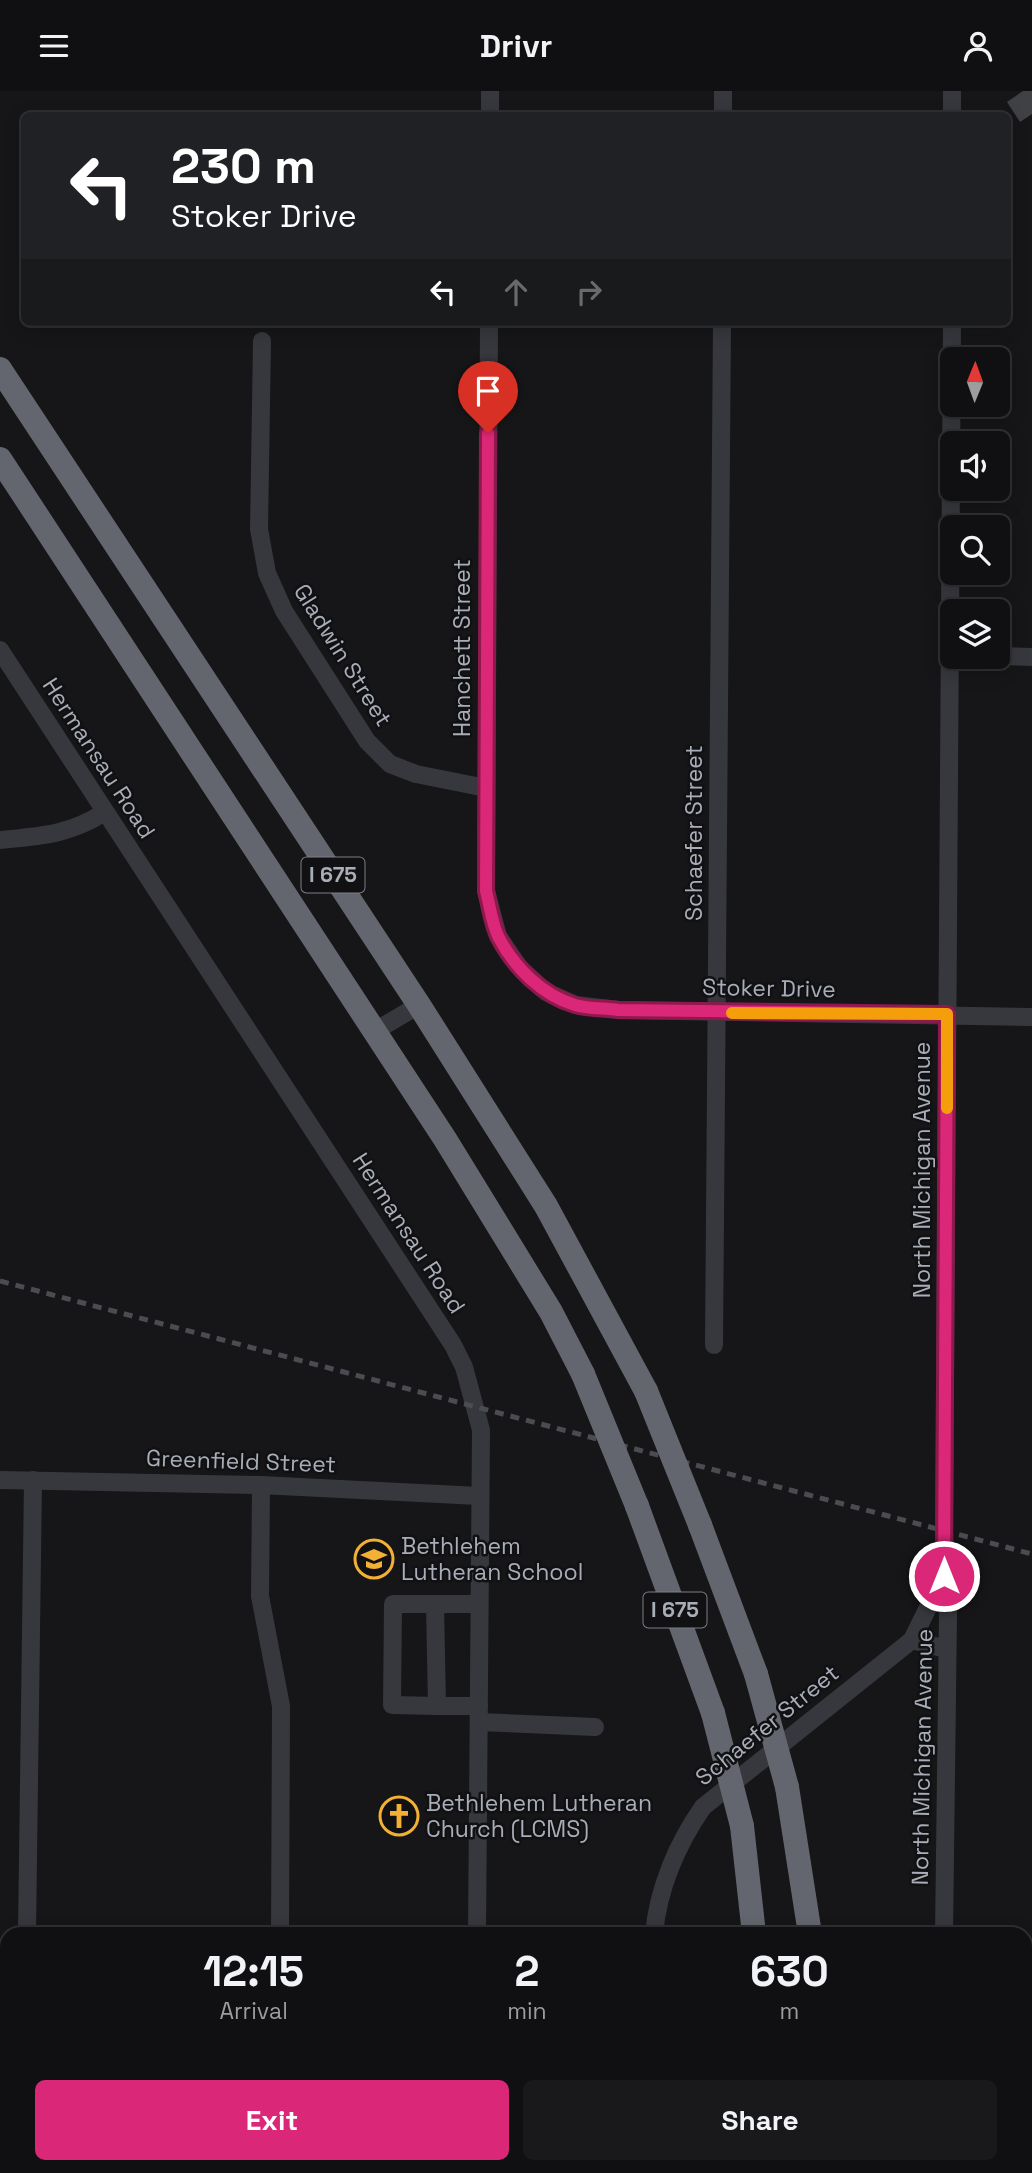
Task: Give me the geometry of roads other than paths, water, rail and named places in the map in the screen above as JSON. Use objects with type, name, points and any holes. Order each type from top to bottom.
[{"type":"highway","name":"I 675","points":[[0,369],[419,1005],[546,1206],[646,1391],[756,1674],[787,1787],[809,1927]]},
{"type":"highway","name":"I 675","points":[[0,459],[374,1031],[551,1312],[583,1374],[637,1506],[713,1713],[742,1826],[753,1927]]},
{"type":"street","points":[[490,91],[490,112]]},
{"type":"street","points":[[723,91],[723,112]]},
{"type":"street","points":[[952,91],[952,112]]},
{"type":"street","name":"Hanchett Street","points":[[489,326],[486,891],[498,936],[519,967]]},
{"type":"street","name":"Schaefer Street","points":[[714,1345],[722,326]]},
{"type":"street","name":"North Michigan Avenue","points":[[952,326],[952,599]]},
{"type":"street","name":"Gladwin Street","points":[[262,341],[259,529],[267,573],[284,611],[367,741],[390,764],[416,774],[486,788]]},
{"type":"street","name":"Hermansau Road","points":[[0,650],[453,1345],[464,1367],[481,1430],[477,1927]]},
{"type":"street","points":[[1010,656],[1032,657]]},
{"type":"street","name":"North Michigan Avenue","points":[[944,1927],[948,1615],[944,1576],[947,1014],[952,669]]},
{"type":"street","points":[[0,840],[63,833],[82,827],[105,812]]},
{"type":"street","name":"Stoker Drive","points":[[519,967],[546,992],[576,1005],[618,1010],[1032,1017]]},
{"type":"street","points":[[374,1031],[419,1005]]},
{"type":"street","name":"Greenfield Street","points":[[0,1480],[261,1485],[479,1496]]},
{"type":"street","points":[[27,1927],[33,1480]]},
{"type":"street","points":[[261,1485],[260,1596],[281,1706],[280,1927]]},
{"type":"street","name":"Schaefer Street","points":[[655,1927],[661,1892],[688,1829],[703,1807],[912,1640],[944,1576]]},
{"type":"street","points":[[479,1604],[393,1604],[392,1705],[437,1706],[479,1714],[594,1727]]},
{"type":"street","points":[[435,1604],[437,1706]]},
{"type":"street","points":[[912,1640],[946,1649]]},
{"type":"railway","points":[[0,1281],[1032,1554]]},
{"type":"place","name":"Bethlehem Lutheran School","points":[[374,1559]]},
{"type":"place","name":"Bethlehem Lutheran Church (LCMS)","points":[[399,1816]]}]
